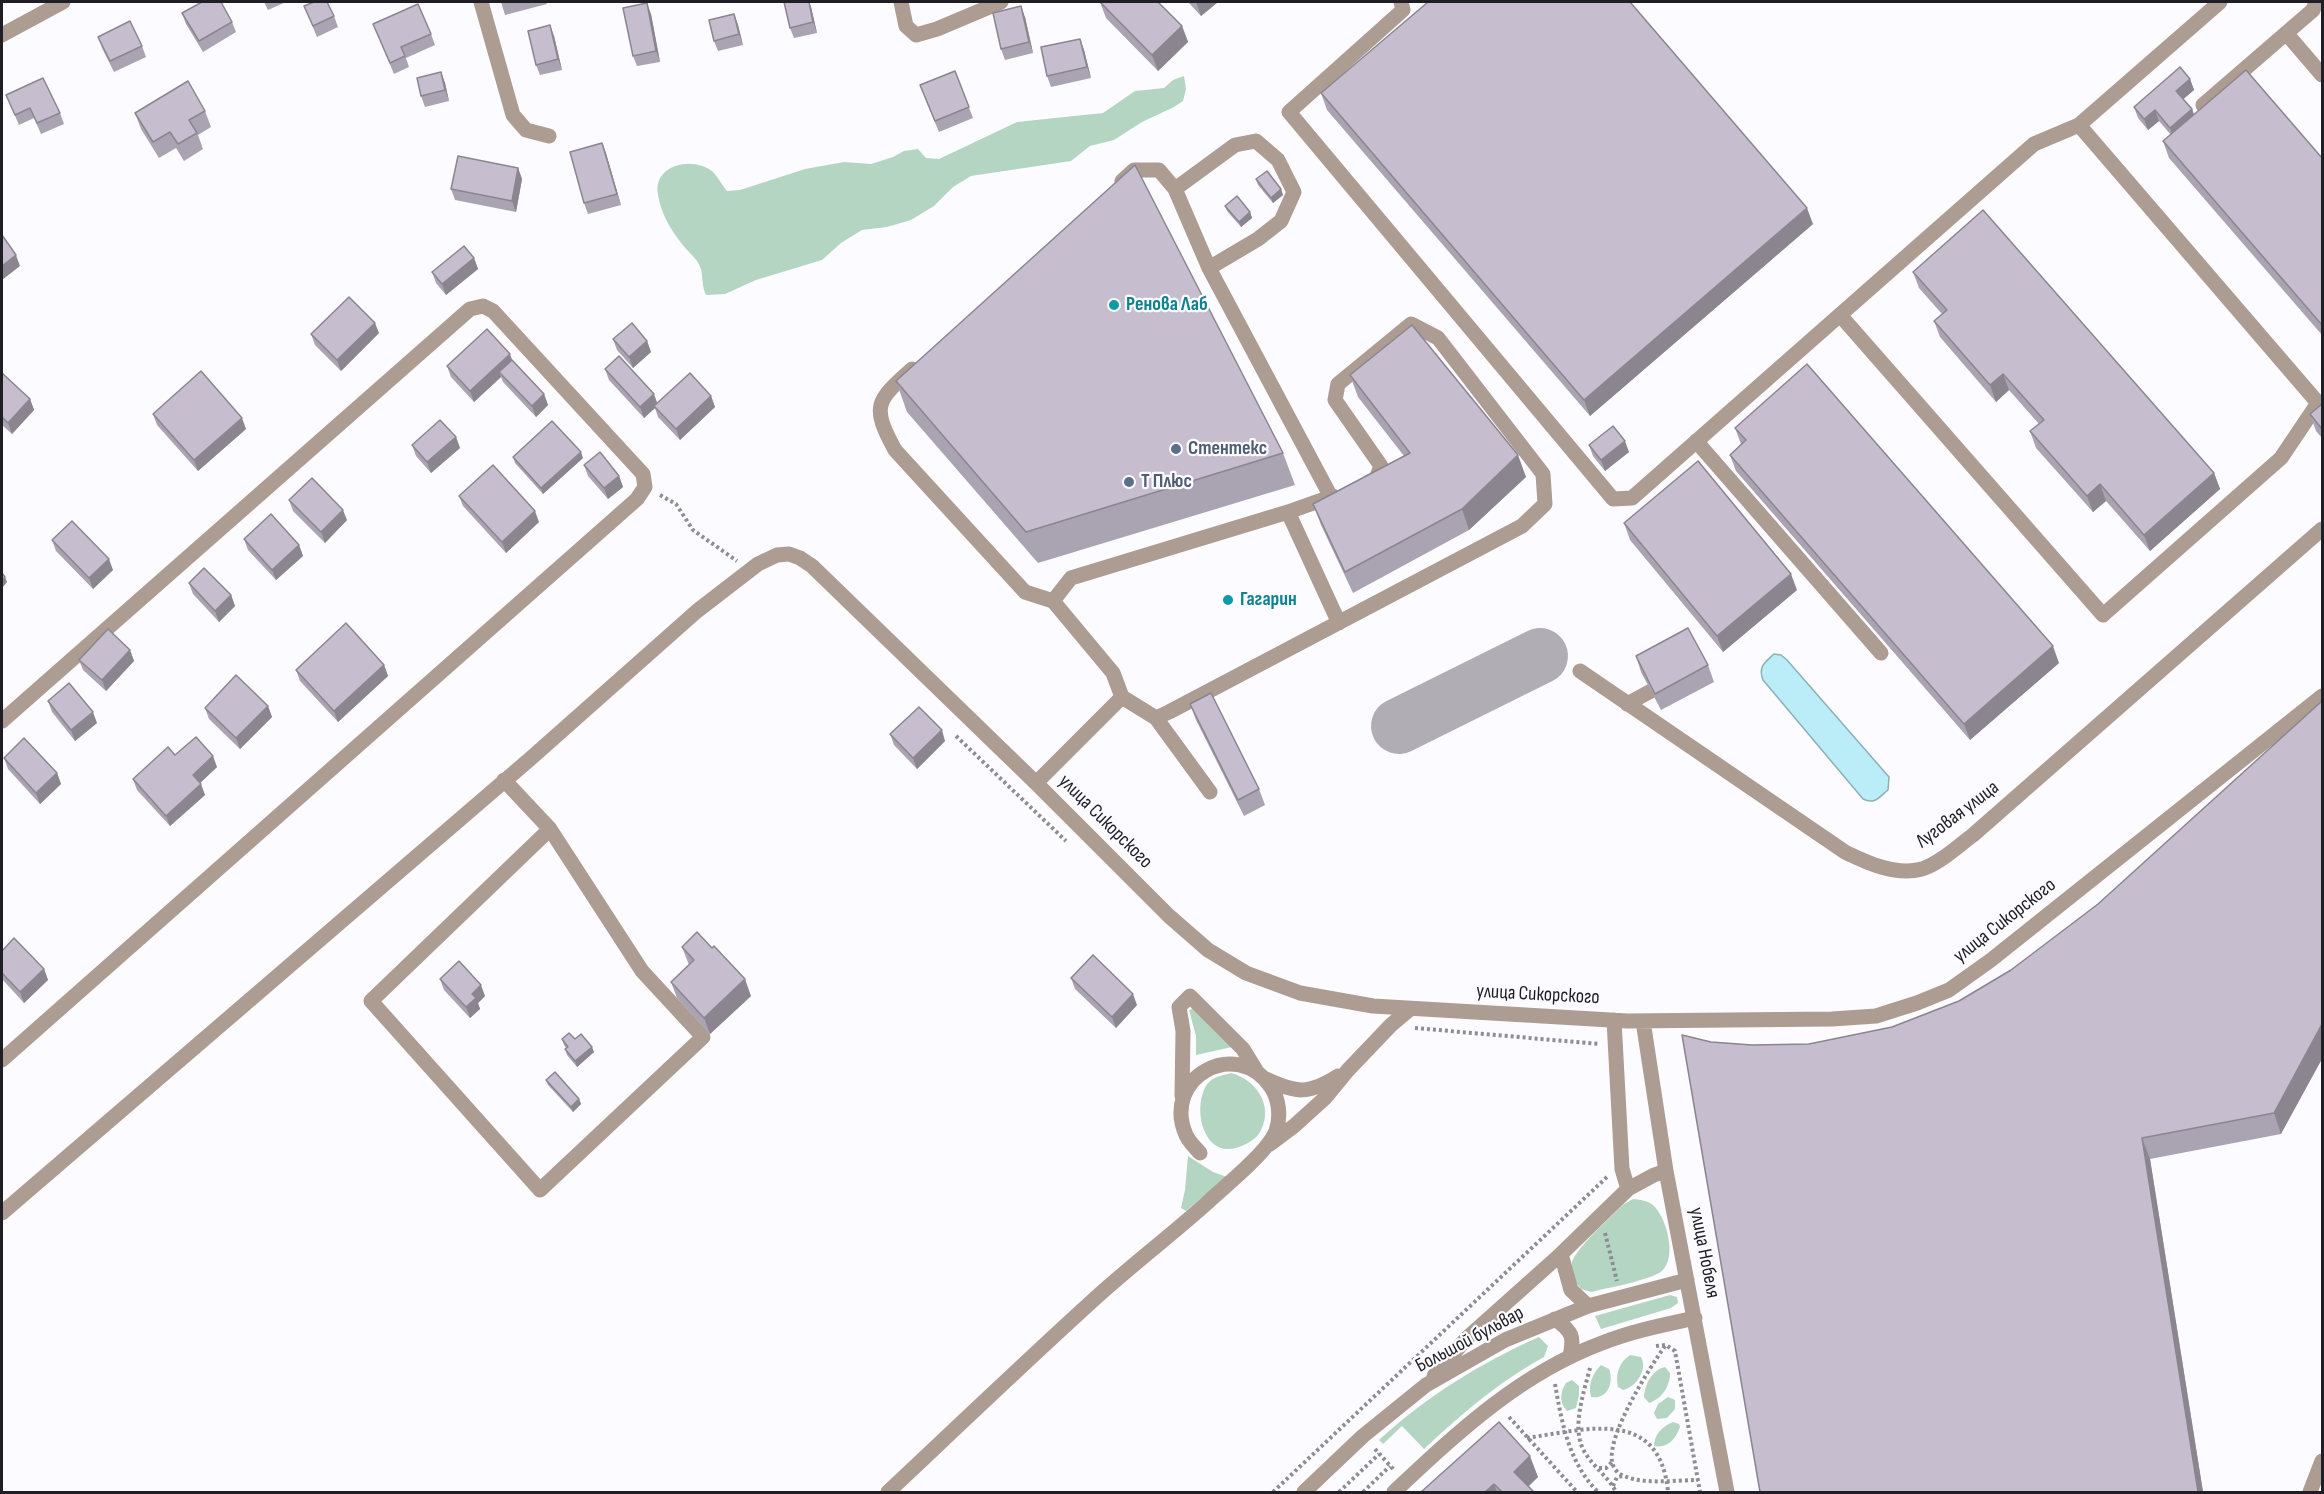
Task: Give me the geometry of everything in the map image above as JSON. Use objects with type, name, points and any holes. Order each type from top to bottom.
[{"type":"street","points":[[2,34],[63,2]]},
{"type":"street","points":[[481,2],[513,116],[526,130],[549,136]]},
{"type":"street","points":[[901,2],[906,26],[916,35],[937,29],[1001,2]]},
{"type":"street","points":[[1401,2],[1402,10],[1289,112],[1612,499],[1632,498],[2034,144],[2079,125],[2220,2]]},
{"type":"street","points":[[2203,105],[2313,10],[2316,2]]},
{"type":"street","points":[[2286,33],[2322,75]]},
{"type":"street","points":[[1840,315],[2103,615],[2281,458],[2318,403],[2079,125]]},
{"type":"street","points":[[1175,189],[1235,145],[1257,141],[1278,160],[1294,192],[1281,221],[1258,239],[1209,268]]},
{"type":"street","points":[[1108,194],[1134,170],[1159,170],[1175,189],[1209,268],[1331,497]]},
{"type":"street","points":[[2,721],[470,309],[483,306],[493,311],[643,474],[645,488],[637,499],[2,1060]]},
{"type":"street","points":[[1053,601],[1071,578],[1288,512],[1376,479],[1381,466],[1335,400],[1338,384],[1411,324],[1438,338],[1543,474],[1545,504],[1522,526],[1156,718]]},
{"type":"street","points":[[926,357],[891,388],[879,407],[881,425],[895,450],[1025,592],[1053,601],[1113,673],[1122,697],[1156,718],[1210,792]]},
{"type":"street","points":[[1696,441],[1881,654]]},
{"type":"street","points":[[1288,512],[1339,623]]},
{"type":"street","name":"Луговая улица","points":[[1580,671],[1845,852],[1877,867],[1902,870],[1922,868],[1973,835],[2322,530]]},
{"type":"street","name":"улица Сикорского","points":[[751,569],[777,555],[789,554],[812,566],[1036,783],[1169,916],[1208,950],[1246,973],[1300,993],[1410,1010],[1643,1021],[1771,1021],[1876,1016],[1949,990],[1991,960],[2322,696]]},
{"type":"street","points":[[2,1213],[697,611],[751,569]]},
{"type":"street","points":[[1627,704],[1652,691]]},
{"type":"street","points":[[1036,783],[1122,697]]},
{"type":"street","points":[[504,780],[550,829],[642,971],[703,1037],[540,1190],[371,1001],[550,829]]},
{"type":"street","points":[[1200,1153],[1186,1137],[1180,1118],[1183,1030],[1179,1007],[1190,996],[1243,1049],[1275,1094],[1279,1112],[1276,1130],[1266,1146]]},
{"type":"street","points":[[888,1492],[1145,1254],[1186,1221],[1266,1146],[1294,1126],[1326,1098],[1348,1070],[1391,1025],[1410,1010]]},
{"type":"street","points":[[1614,1020],[1622,1169],[1628,1189]]},
{"type":"street","name":"улица Нобеля","points":[[1643,1021],[1666,1171],[1727,1492]]},
{"type":"street","points":[[1182,1102],[1189,1084],[1203,1071],[1221,1064],[1240,1065],[1286,1088],[1305,1092],[1319,1088],[1348,1070]]},
{"type":"street","points":[[1426,1385],[1467,1338],[1561,1254],[1628,1189],[1666,1171]]},
{"type":"street","points":[[1561,1254],[1571,1290],[1588,1306]]},
{"type":"street","name":"Большой бульвар","points":[[1304,1492],[1363,1436],[1426,1385],[1505,1340],[1588,1306],[1687,1280]]},
{"type":"street","points":[[1400,1487],[1484,1410],[1523,1383],[1570,1357],[1637,1331],[1695,1318]]},
{"type":"street","points":[[1555,1319],[1569,1329],[1573,1341],[1570,1357]]},
{"type":"street","points":[[2310,1492],[2322,1461]]},
{"type":"path","points":[[645,488],[676,504],[693,530],[751,569]]},
{"type":"path","points":[[956,736],[1073,848]]},
{"type":"path","points":[[1391,1025],[1614,1046]]},
{"type":"path","points":[[1274,1492],[1582,1200],[1608,1176],[1622,1169]]},
{"type":"path","points":[[1582,1200],[1605,1230],[1621,1297]]},
{"type":"path","points":[[1655,1347],[1665,1345],[1675,1351],[1700,1492]]},
{"type":"path","points":[[1665,1345],[1649,1369],[1619,1428],[1613,1445],[1612,1462],[1618,1473],[1623,1476],[1657,1481],[1698,1480]]},
{"type":"path","points":[[1581,1371],[1599,1364]]},
{"type":"path","points":[[1590,1368],[1579,1431],[1583,1450],[1616,1492]]},
{"type":"path","points":[[1546,1389],[1563,1380]]},
{"type":"path","points":[[1555,1384],[1564,1432],[1577,1465],[1598,1492]]},
{"type":"path","points":[[1501,1424],[1516,1411]]},
{"type":"path","points":[[1509,1417],[1577,1492]]},
{"type":"path","points":[[1349,1420],[1390,1466],[1400,1487]]},
{"type":"path","points":[[1527,1438],[1564,1432],[1619,1428],[1635,1434],[1658,1456],[1667,1480],[1668,1492]]},
{"type":"path","points":[[1339,1492],[1379,1454]]},
{"type":"path","points":[[1598,1468],[1606,1468],[1612,1462]]},
{"type":"path","points":[[1363,1492],[1390,1466]]},
{"type":"path","points":[[1613,1486],[1614,1480],[1623,1476]]},
{"type":"green space","points":[[1184,76],[1186,89],[1183,101],[1142,122],[1114,140],[1090,146],[1071,161],[971,176],[953,187],[934,206],[911,220],[887,227],[862,230],[841,243],[822,260],[756,280],[725,294],[706,295],[699,265],[674,233],[659,202],[658,185],[661,176],[676,166],[695,164],[705,167],[713,172],[727,191],[740,190],[805,169],[844,162],[871,164],[904,151],[918,149],[926,158],[939,159],[1017,122],[1103,113],[1135,91],[1164,88],[1173,80]]},
{"type":"green space","points":[[1198,1007],[1232,1047],[1196,1055],[1196,1036],[1189,1010]]},
{"type":"green space","points":[[1231,1073],[1240,1076],[1254,1087],[1260,1094],[1265,1111],[1261,1130],[1256,1137],[1244,1145],[1229,1149],[1218,1147],[1209,1139],[1203,1128],[1201,1102],[1204,1090],[1210,1081]]},
{"type":"green space","points":[[1188,1156],[1213,1172],[1227,1177],[1186,1211],[1181,1208]]},
{"type":"green space","points":[[1633,1199],[1652,1204],[1663,1220],[1669,1238],[1669,1257],[1666,1265],[1662,1271],[1639,1281],[1591,1292],[1581,1289],[1572,1273],[1572,1262],[1575,1256],[1603,1224],[1624,1204]]},
{"type":"green space","points":[[1670,1295],[1677,1297],[1678,1303],[1671,1308],[1601,1329],[1595,1316]]},
{"type":"green space","points":[[1539,1337],[1548,1346],[1544,1357],[1481,1399],[1424,1449],[1402,1426],[1383,1444],[1379,1440],[1416,1409],[1454,1382],[1495,1358]]},
{"type":"green space","points":[[1630,1355],[1641,1357],[1642,1372],[1636,1382],[1623,1390],[1618,1387],[1618,1373],[1623,1361]]},
{"type":"green space","points":[[1601,1365],[1609,1369],[1610,1384],[1602,1396],[1591,1397],[1592,1380]]},
{"type":"green space","points":[[1665,1367],[1670,1373],[1667,1387],[1658,1398],[1649,1403],[1644,1397],[1646,1387],[1653,1374]]},
{"type":"green space","points":[[1572,1380],[1579,1386],[1579,1395],[1576,1408],[1567,1411],[1562,1401],[1562,1390],[1566,1383]]},
{"type":"green space","points":[[1668,1397],[1675,1400],[1675,1409],[1667,1418],[1657,1419],[1654,1413],[1658,1404]]},
{"type":"green space","points":[[1673,1422],[1679,1424],[1680,1427],[1674,1439],[1663,1446],[1654,1446],[1660,1431]]},
{"type":"water","points":[[1774,654],[1781,655],[1787,660],[1889,777],[1888,790],[1879,798],[1874,801],[1863,799],[1763,680],[1761,672],[1763,666]]},
{"type":"building","points":[[202,2],[221,2],[232,22],[199,41],[182,13]]},
{"type":"building","points":[[314,2],[327,2],[334,16],[313,26],[304,6]]},
{"type":"building","points":[[784,2],[809,2],[813,22],[790,28]]},
{"type":"building","points":[[1100,2],[1158,2],[1182,26],[1152,55]]},
{"type":"building","points":[[1428,2],[1630,2],[1807,208],[1584,400],[1321,93]]},
{"type":"building","points":[[647,3],[656,51],[633,56],[623,8]]},
{"type":"building","points":[[418,4],[431,34],[401,47],[405,56],[390,63],[373,24]]},
{"type":"building","points":[[1021,6],[1029,42],[1001,49],[993,13]]},
{"type":"building","points":[[734,14],[739,34],[714,41],[709,20]]},
{"type":"building","points":[[130,21],[142,46],[110,61],[98,37]]},
{"type":"building","points":[[550,25],[558,59],[536,65],[528,31]]},
{"type":"building","points":[[1080,39],[1087,67],[1047,76],[1041,47]]},
{"type":"building","points":[[2180,67],[2190,79],[2176,91],[2192,109],[2170,128],[2155,110],[2144,119],[2134,107]]},
{"type":"building","points":[[2246,70],[2322,158],[2322,325],[2163,141]]},
{"type":"building","points":[[955,71],[969,107],[935,121],[920,85]]},
{"type":"building","points":[[441,72],[445,90],[421,96],[417,78]]},
{"type":"building","points":[[43,78],[60,113],[37,123],[30,108],[15,115],[6,95]]},
{"type":"building","points":[[188,81],[205,111],[189,120],[197,133],[178,144],[170,132],[153,142],[135,113]]},
{"type":"building","points":[[602,143],[617,194],[584,203],[570,152]]},
{"type":"building","points":[[458,156],[518,168],[512,201],[451,189]]},
{"type":"building","name":"Ренова Лаб","points":[[1135,165],[1283,453],[1026,532],[896,381]]},
{"type":"building","points":[[1267,171],[1281,189],[1271,198],[1256,179]]},
{"type":"building","points":[[1237,196],[1250,212],[1239,222],[1225,206]]},
{"type":"building","points":[[1983,210],[2214,473],[2144,535],[2100,484],[2087,496],[2030,431],[2044,420],[2003,374],[1990,385],[1934,321],[1947,310],[1913,272]]},
{"type":"building","points":[[2,235],[16,255],[2,266]]},
{"type":"building","points":[[464,246],[474,258],[442,284],[432,272]]},
{"type":"building","points":[[349,297],[375,323],[337,360],[311,334]]},
{"type":"building","points":[[632,323],[647,341],[629,357],[613,339]]},
{"type":"building","points":[[1412,325],[1518,455],[1462,509],[1345,572],[1313,504],[1410,453],[1350,375]]},
{"type":"building","points":[[487,329],[510,354],[470,391],[447,366]]},
{"type":"building","points":[[619,356],[654,394],[640,407],[605,369]]},
{"type":"building","points":[[512,360],[544,394],[532,406],[499,372]]},
{"type":"building","points":[[1807,364],[2053,646],[1964,724],[1730,455],[1746,440],[1735,428]]},
{"type":"building","points":[[201,371],[242,418],[194,460],[153,414]]},
{"type":"building","points":[[2,373],[30,399],[8,423],[2,417]]},
{"type":"building","points":[[690,373],[711,396],[676,429],[654,406]]},
{"type":"building","points":[[2322,404],[2322,429],[2310,414]]},
{"type":"building","points":[[440,420],[456,437],[427,462],[412,445]]},
{"type":"building","points":[[552,421],[581,452],[541,488],[513,457]]},
{"type":"building","points":[[1613,426],[1625,441],[1601,460],[1589,445]]},
{"type":"building","points":[[600,452],[619,476],[604,488],[584,465]]},
{"type":"building","points":[[1698,461],[1791,574],[1717,636],[1624,523]]},
{"type":"building","points":[[493,465],[535,511],[502,542],[459,496]]},
{"type":"building","points":[[312,478],[343,510],[321,532],[289,500]]},
{"type":"building","points":[[271,514],[299,545],[272,570],[244,539]]},
{"type":"building","points":[[72,521],[109,559],[89,578],[52,540]]},
{"type":"building","points":[[204,568],[231,595],[215,611],[189,583]]},
{"type":"building","points":[[346,623],[384,665],[334,711],[296,670]]},
{"type":"building","points":[[1688,628],[1708,665],[1655,694],[1636,656]]},
{"type":"building","points":[[108,629],[130,650],[102,680],[79,660]]},
{"type":"building","points":[[236,675],[268,706],[236,738],[205,708]]},
{"type":"building","points":[[69,683],[93,712],[71,730],[48,701]]},
{"type":"building","points":[[1211,693],[1259,789],[1238,800],[1190,704]]},
{"type":"building","points":[[2322,701],[2322,1024],[2274,1113],[2142,1138],[2198,1492],[1760,1492],[1682,1035],[1711,1042],[1752,1045],[1809,1044],[1892,1027],[1959,1001],[2011,970],[2098,904]]},
{"type":"building","points":[[919,707],[942,730],[913,758],[890,734]]},
{"type":"building","points":[[196,737],[213,756],[193,775],[201,784],[166,816],[133,779],[168,747],[175,755]]},
{"type":"building","points":[[24,738],[57,773],[36,793],[4,758]]},
{"type":"building","points":[[697,932],[712,948],[714,946],[745,979],[704,1018],[671,982],[694,960],[682,947]]},
{"type":"building","points":[[14,938],[44,969],[20,992],[2,973],[2,951]]},
{"type":"building","points":[[1093,955],[1133,994],[1112,1017],[1071,978]]},
{"type":"building","points":[[459,961],[481,985],[472,994],[476,998],[466,1007],[440,979]]},
{"type":"building","points":[[569,1033],[575,1039],[581,1034],[592,1047],[575,1061],[565,1049],[568,1047],[562,1039]]},
{"type":"building","points":[[555,1072],[579,1099],[571,1107],[546,1080]]},
{"type":"building","points":[[1499,1422],[1530,1456],[1514,1472],[1534,1492],[1502,1492],[1494,1484],[1485,1492],[1421,1492]]},
{"type":"taxiway","points":[[1399,726],[1540,656]]},
{"type":"place","name":"Ренова Лаб","points":[[1114,305]]},
{"type":"place","name":"Стентекс","points":[[1176,449]]},
{"type":"place","name":"Т Плюс","points":[[1129,482]]},
{"type":"place","name":"Гагарин","points":[[1228,600]]}]
